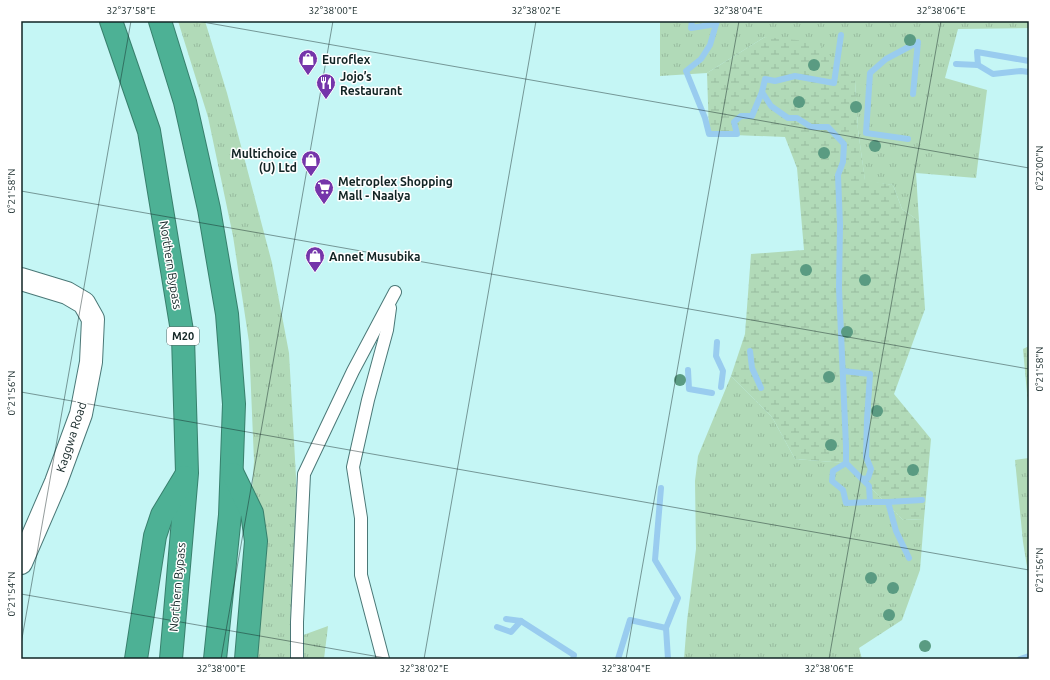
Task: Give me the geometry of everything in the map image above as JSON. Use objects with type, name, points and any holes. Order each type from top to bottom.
[{"type":"highway","name":"Northern Bypass","points":[[111,21],[149,131],[183,336],[187,473],[171,659]]},
{"type":"highway","points":[[160,21],[185,102],[209,209],[226,314],[234,404],[230,515],[215,659]]},
{"type":"highway","points":[[231,471],[252,513],[256,541],[246,659]]},
{"type":"highway","points":[[136,659],[155,536],[162,515],[187,473]]},
{"type":"street","name":"Kaggwa Road","points":[[21,279],[67,293],[84,303],[93,319],[92,362],[81,414],[56,482],[21,563]]},
{"type":"lane","points":[[297,659],[297,622],[304,474],[353,371],[393,296],[387,330],[368,400],[353,467],[361,518],[362,575],[383,659]]},
{"type":"green space","points":[[178,21],[205,21],[227,93],[272,263],[289,353],[296,477],[295,638],[328,626],[324,659],[239,659],[254,461],[249,342],[233,236],[208,117]]},
{"type":"green space","points":[[660,21],[1029,21],[1029,28],[958,29],[945,78],[987,90],[976,178],[916,173],[919,221],[902,209],[893,185],[865,181],[858,130],[855,81],[765,37],[707,73],[660,76]]},
{"type":"green space","points":[[765,37],[817,42],[855,81],[858,130],[865,180],[893,185],[902,209],[919,221],[925,309],[894,394],[931,439],[924,519],[903,520],[846,463],[795,459],[772,417],[731,376],[745,334],[751,254],[804,250],[797,168],[785,137],[709,134],[707,73]]},
{"type":"green space","points":[[1029,346],[1029,415],[1023,349]]},
{"type":"green space","points":[[731,376],[772,417],[795,459],[846,463],[903,520],[924,519],[920,570],[902,620],[859,648],[862,659],[684,659],[696,549],[695,481],[698,456]]},
{"type":"green space","points":[[1029,458],[1029,579],[1023,542],[1015,460]]},
{"type":"waterway","points":[[692,21],[691,28],[716,24]]},
{"type":"waterway","points":[[717,21],[710,45],[701,59],[686,71],[705,118],[709,134],[737,134],[734,122],[741,116],[752,116],[762,92],[771,106],[788,118],[797,118],[811,127],[828,127],[844,144],[843,162],[838,175],[840,225],[839,288],[846,463],[833,471],[832,481],[843,490],[846,503],[870,502],[869,486],[846,463]]},
{"type":"waterway","points":[[762,92],[765,79],[775,81],[795,76],[834,83],[841,35]]},
{"type":"waterway","points":[[908,139],[866,133],[870,73],[886,59],[918,42],[913,94]]},
{"type":"waterway","points":[[978,65],[977,52],[1029,61]]},
{"type":"waterway","points":[[956,64],[978,65],[993,74],[1021,71],[1029,72]]},
{"type":"waterway","points":[[717,342],[716,356],[723,371],[721,387]]},
{"type":"waterway","points":[[750,351],[752,368],[761,388]]},
{"type":"waterway","points":[[688,370],[689,389],[712,393]]},
{"type":"waterway","points":[[843,371],[870,374],[866,457],[871,469],[868,478],[863,479]]},
{"type":"waterway","points":[[661,488],[655,560],[678,598],[666,628],[668,659]]},
{"type":"waterway","points":[[870,502],[922,500]]},
{"type":"waterway","points":[[888,502],[896,531],[909,558]]},
{"type":"waterway","points":[[506,619],[521,621],[574,655],[573,659]]},
{"type":"waterway","points":[[618,659],[630,620],[666,628]]},
{"type":"waterway","points":[[497,627],[511,632],[521,621]]},
{"type":"waterway","points":[[1020,659],[1029,656]]},
{"type":"place","name":"Euroflex","points":[[308,76]]},
{"type":"place","name":"Jojo’s Restaurant","points":[[326,100]]},
{"type":"place","name":"Multichoice (U) Ltd","points":[[311,177]]},
{"type":"place","name":"Metroplex Shopping Mall - Naalya","points":[[324,205]]},
{"type":"place","name":"Annet Musubika","points":[[315,273]]}]
